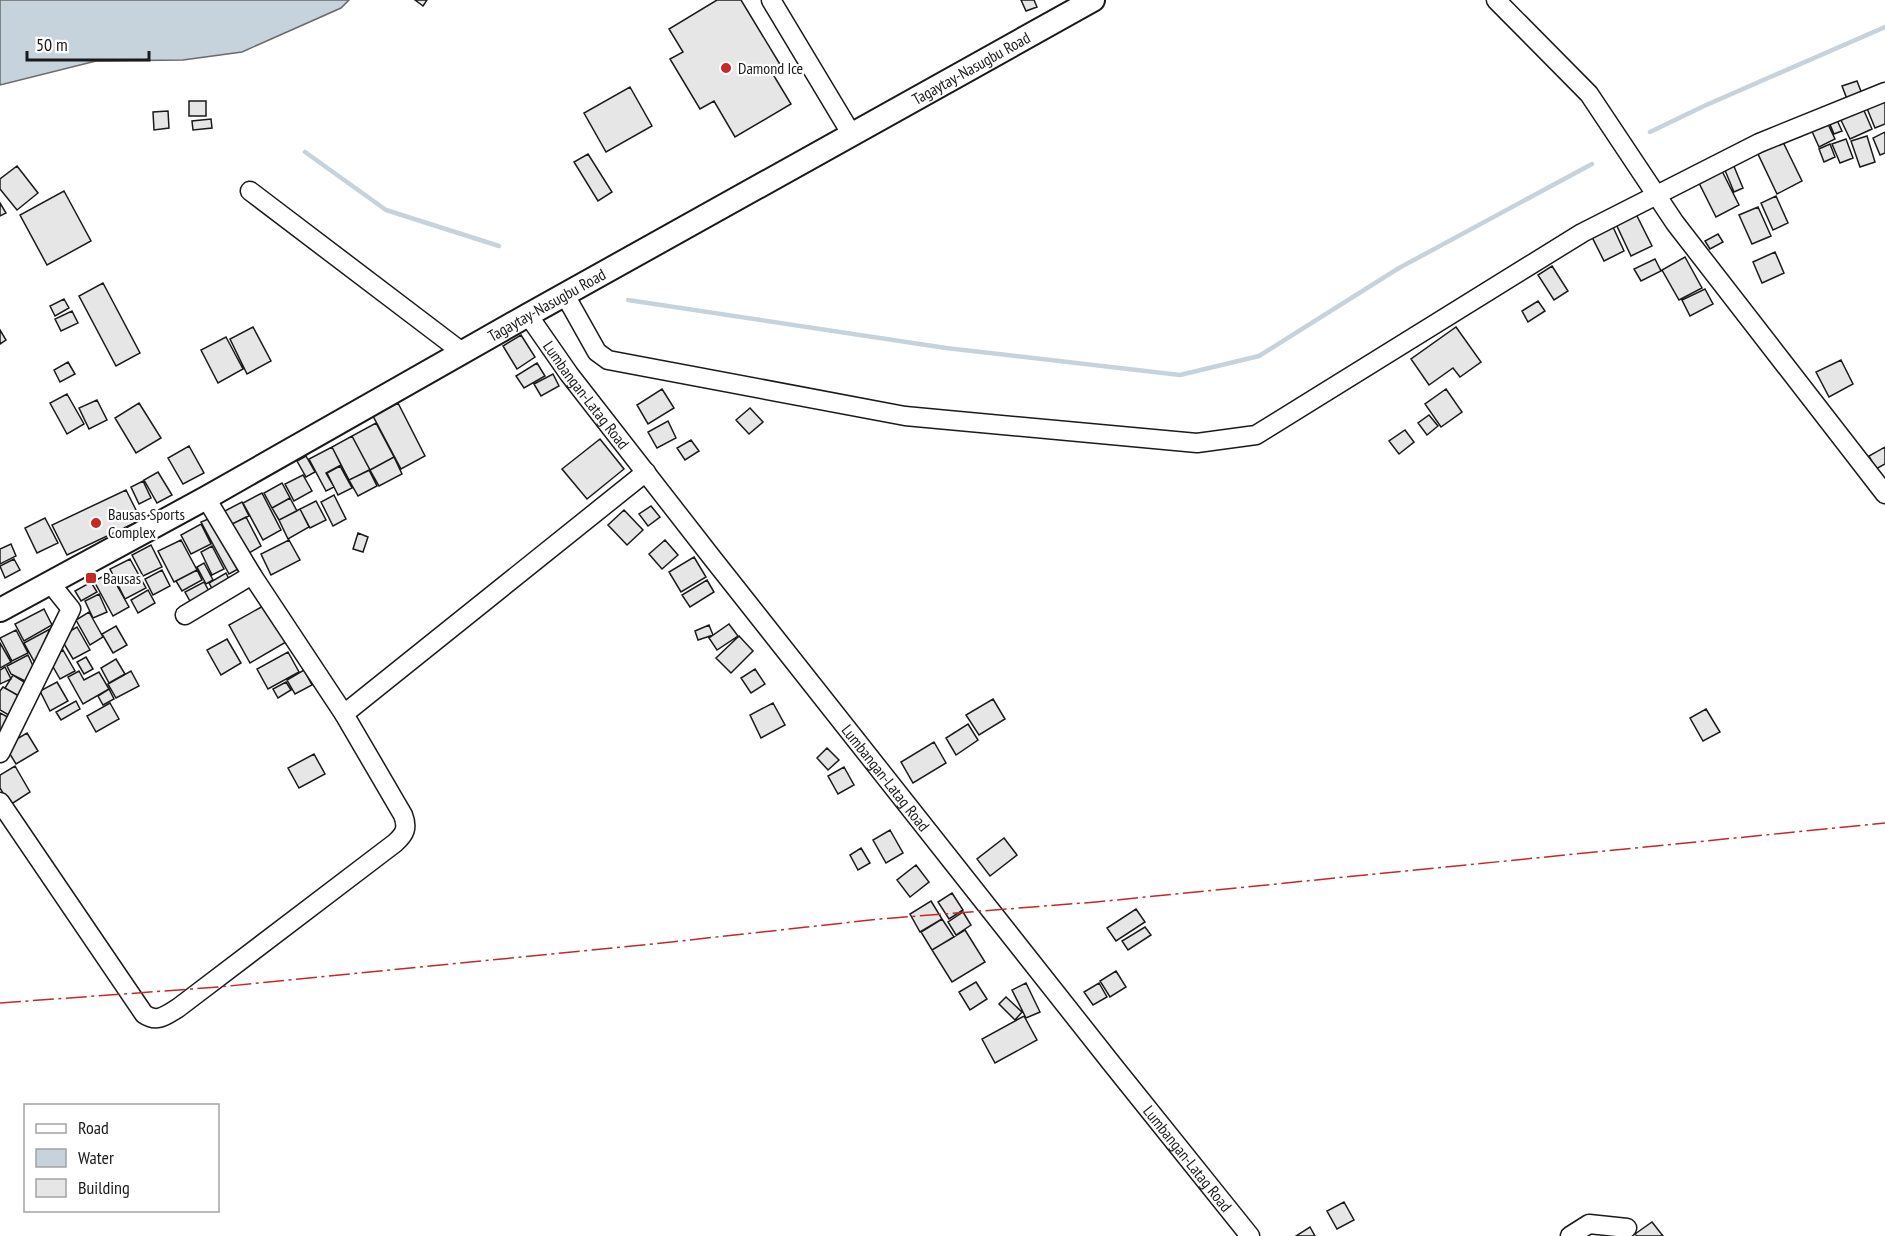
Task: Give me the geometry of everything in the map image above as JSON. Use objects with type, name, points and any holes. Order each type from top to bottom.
[{"type":"main road","name":"Tagaytay-Nasugbu Road","points":[[0,610],[206,498],[462,352],[1093,0]]},
{"type":"street","points":[[771,0],[852,135]]},
{"type":"street","points":[[1496,0],[1589,94],[1675,223],[1885,494]]},
{"type":"street","points":[[565,295],[593,346],[608,360],[905,416],[1197,443],[1256,435],[1582,233],[1759,143],[1885,92]]},
{"type":"street","points":[[250,191],[462,352]]},
{"type":"street","name":"Lumbangan-Latag Road","points":[[528,315],[569,374],[1250,1236]]},
{"type":"street","points":[[344,714],[646,472]]},
{"type":"street","points":[[0,802],[144,1014],[151,1019],[161,1018],[187,1001],[395,843],[405,832],[407,824],[403,815],[344,714],[252,576],[206,498]]},
{"type":"street","points":[[185,615],[252,576]]},
{"type":"street","points":[[0,753],[70,609],[51,584]]},
{"type":"street","points":[[1570,1236],[1588,1224],[1627,1228]]},
{"type":"water","points":[[0,0],[349,0],[341,8],[242,52],[183,60],[96,61],[0,85]]},
{"type":"building","points":[[415,0],[427,0],[423,6]]},
{"type":"building","name":"Damond Ice","points":[[717,0],[741,0],[781,66],[771,71],[791,104],[735,137],[714,101],[700,109],[670,59],[683,52],[669,29]]},
{"type":"building","points":[[1021,0],[1034,0],[1037,7],[1026,11]]},
{"type":"building","points":[[1857,81],[1862,94],[1847,99],[1842,86]]},
{"type":"building","points":[[630,87],[652,126],[606,152],[584,113]]},
{"type":"building","points":[[1885,98],[1885,124],[1875,128],[1866,106]]},
{"type":"building","points":[[189,101],[206,101],[206,116],[189,116]]},
{"type":"building","points":[[1862,106],[1872,129],[1850,139],[1839,116]]},
{"type":"building","points":[[168,111],[169,128],[154,130],[153,112]]},
{"type":"building","points":[[1836,118],[1842,131],[1834,134],[1829,122]]},
{"type":"building","points":[[211,119],[212,128],[193,130],[192,121]]},
{"type":"building","points":[[1826,120],[1835,139],[1819,147],[1810,127]]},
{"type":"building","points":[[1885,132],[1885,153],[1880,155],[1873,138]]},
{"type":"building","points":[[1867,136],[1875,162],[1860,167],[1851,141]]},
{"type":"building","points":[[1846,139],[1853,158],[1840,163],[1832,144]]},
{"type":"building","points":[[1783,142],[1802,181],[1777,194],[1758,154]]},
{"type":"building","points":[[1830,144],[1835,157],[1824,162],[1819,149]]},
{"type":"building","points":[[588,154],[612,192],[598,201],[574,162]]},
{"type":"building","points":[[1733,164],[1743,188],[1734,192],[1724,168]]},
{"type":"building","points":[[17,166],[38,193],[17,210],[0,189],[0,179]]},
{"type":"building","points":[[1722,171],[1739,205],[1716,217],[1699,183]]},
{"type":"building","points":[[64,191],[91,241],[47,265],[20,215]]},
{"type":"building","points":[[1776,196],[1788,223],[1773,230],[1761,203]]},
{"type":"building","points":[[0,203],[6,213],[0,216]]},
{"type":"building","points":[[1758,207],[1771,236],[1752,244],[1739,215]]},
{"type":"building","points":[[1636,214],[1652,246],[1631,256],[1616,224]]},
{"type":"building","points":[[1613,227],[1624,251],[1604,261],[1592,237]]},
{"type":"building","points":[[1718,234],[1723,242],[1710,249],[1705,241]]},
{"type":"building","points":[[1775,252],[1784,273],[1762,283],[1753,262]]},
{"type":"building","points":[[1685,257],[1702,288],[1679,300],[1662,270]]},
{"type":"building","points":[[1655,259],[1661,271],[1641,281],[1634,269]]},
{"type":"building","points":[[1552,266],[1568,291],[1554,300],[1538,275]]},
{"type":"building","points":[[103,283],[140,353],[116,366],[79,296]]},
{"type":"building","points":[[1705,289],[1713,304],[1690,316],[1682,300]]},
{"type":"building","points":[[64,299],[69,308],[55,316],[50,306]]},
{"type":"building","points":[[1538,301],[1545,311],[1528,322],[1522,311]]},
{"type":"building","points":[[72,311],[78,323],[61,331],[55,319]]},
{"type":"building","points":[[253,327],[271,361],[247,374],[230,339]]},
{"type":"building","points":[[1456,327],[1481,362],[1460,377],[1453,368],[1429,385],[1411,359]]},
{"type":"building","points":[[0,330],[6,340],[0,344]]},
{"type":"building","points":[[521,335],[535,357],[517,369],[503,346]]},
{"type":"building","points":[[226,337],[243,369],[218,383],[201,350]]},
{"type":"building","points":[[1841,360],[1853,384],[1829,397],[1816,372]]},
{"type":"building","points":[[68,362],[75,374],[60,382],[54,370]]},
{"type":"building","points":[[537,363],[545,376],[524,388],[516,376]]},
{"type":"building","points":[[553,374],[559,386],[541,396],[534,384]]},
{"type":"building","points":[[662,389],[674,408],[648,424],[637,405]]},
{"type":"building","points":[[1446,389],[1462,412],[1441,427],[1425,404]]},
{"type":"building","points":[[67,394],[84,424],[67,434],[50,403]]},
{"type":"building","points":[[97,400],[107,420],[89,429],[79,408]]},
{"type":"building","points":[[139,403],[161,438],[136,453],[115,418]]},
{"type":"building","points":[[398,403],[425,456],[401,469],[373,416]]},
{"type":"building","points":[[750,408],[763,422],[749,434],[736,420]]},
{"type":"building","points":[[1429,415],[1438,426],[1427,435],[1418,423]]},
{"type":"building","points":[[668,421],[676,438],[657,448],[648,432]]},
{"type":"building","points":[[376,423],[394,457],[370,470],[352,436]]},
{"type":"building","points":[[1405,430],[1414,442],[1399,454],[1389,441]]},
{"type":"building","points":[[352,436],[370,470],[349,480],[332,447]]},
{"type":"building","points":[[600,439],[624,469],[587,499],[562,469]]},
{"type":"building","points":[[691,440],[699,451],[685,460],[677,448]]},
{"type":"building","points":[[189,446],[204,473],[183,484],[168,458]]},
{"type":"building","points":[[332,447],[341,465],[326,473],[334,487],[326,491],[309,459]]},
{"type":"building","points":[[1885,447],[1885,464],[1876,469],[1869,456]]},
{"type":"building","points":[[306,456],[315,472],[306,477],[297,461]]},
{"type":"building","points":[[394,457],[402,474],[379,486],[370,470]]},
{"type":"building","points":[[340,466],[352,488],[338,495],[327,473]]},
{"type":"building","points":[[369,470],[377,486],[358,496],[349,480]]},
{"type":"building","points":[[158,472],[172,495],[157,503],[144,480]]},
{"type":"building","points":[[303,475],[312,491],[294,501],[285,484]]},
{"type":"building","points":[[143,481],[151,498],[139,504],[131,487]]},
{"type":"building","points":[[282,483],[290,498],[272,508],[264,493]]},
{"type":"building","name":"Bausas Sports Complex","points":[[126,490],[141,520],[67,555],[52,525]]},
{"type":"building","points":[[262,493],[281,530],[263,540],[243,503]]},
{"type":"building","points":[[334,495],[346,519],[333,526],[321,502]]},
{"type":"building","points":[[290,498],[297,511],[279,520],[272,508]]},
{"type":"building","points":[[316,501],[326,520],[310,528],[300,509]]},
{"type":"building","points":[[242,502],[249,516],[228,526],[221,513]]},
{"type":"building","points":[[651,506],[660,517],[648,526],[639,514]]},
{"type":"building","points":[[300,509],[309,527],[288,539],[279,520]]},
{"type":"building","points":[[624,510],[643,530],[627,545],[608,525]]},
{"type":"building","points":[[213,517],[240,568],[229,574],[201,522]]},
{"type":"building","points":[[246,517],[261,546],[244,556],[228,526]]},
{"type":"building","points":[[45,518],[58,543],[37,553],[25,528]]},
{"type":"building","points":[[201,524],[211,544],[191,554],[181,535]]},
{"type":"building","points":[[358,533],[368,537],[363,552],[353,549]]},
{"type":"building","points":[[181,540],[197,570],[174,582],[158,551]]},
{"type":"building","points":[[289,540],[300,560],[271,575],[261,554]]},
{"type":"building","points":[[665,540],[678,555],[662,569],[649,554]]},
{"type":"building","points":[[11,544],[16,556],[0,564],[0,549]]},
{"type":"building","points":[[151,545],[162,567],[143,576],[132,555]]},
{"type":"building","points":[[212,546],[224,569],[212,575],[201,552]]},
{"type":"building","points":[[694,557],[706,577],[681,592],[669,572]]},
{"type":"building","points":[[14,559],[20,570],[5,578],[0,566]]},
{"type":"building","points":[[130,559],[146,588],[125,599],[110,569]]},
{"type":"building","points":[[204,563],[213,580],[206,584],[197,567]]},
{"type":"building","points":[[162,570],[170,586],[153,595],[145,579]]},
{"type":"building","points":[[197,570],[202,580],[182,591],[176,581]]},
{"type":"building","points":[[110,573],[129,607],[113,616],[94,581]]},
{"type":"building","points":[[226,573],[231,583],[214,592],[209,583]]},
{"type":"building","points":[[707,580],[714,592],[690,607],[682,595]]},
{"type":"building","points":[[91,582],[97,592],[81,601],[75,591]]},
{"type":"building","points":[[204,582],[210,593],[191,603],[185,592]]},
{"type":"building","points":[[148,590],[155,603],[138,613],[131,600]]},
{"type":"building","points":[[99,594],[107,612],[93,618],[85,601]]},
{"type":"building","points":[[265,605],[286,642],[250,663],[229,625]]},
{"type":"building","points":[[44,609],[52,625],[24,641],[15,624]]},
{"type":"building","points":[[89,612],[103,637],[90,645],[76,620]]},
{"type":"building","points":[[729,624],[738,636],[717,650],[709,638]]},
{"type":"building","points":[[709,625],[713,635],[698,640],[695,631]]},
{"type":"building","points":[[116,626],[127,645],[113,653],[102,634]]},
{"type":"building","points":[[77,627],[90,650],[73,659],[60,637]]},
{"type":"building","points":[[50,629],[35,663],[24,643]]},
{"type":"building","points":[[16,630],[28,653],[12,661],[0,638]]},
{"type":"building","points":[[739,636],[753,651],[731,673],[716,658]]},
{"type":"building","points":[[227,639],[241,663],[221,675],[207,650]]},
{"type":"building","points":[[0,643],[11,662],[0,668]]},
{"type":"building","points":[[63,650],[75,671],[60,679],[48,658]]},
{"type":"building","points":[[288,652],[299,672],[268,689],[257,669]]},
{"type":"building","points":[[28,655],[33,666],[27,682],[11,674],[7,666]]},
{"type":"building","points":[[86,657],[93,669],[84,674],[77,662]]},
{"type":"building","points":[[116,659],[125,674],[109,683],[101,668]]},
{"type":"building","points":[[5,667],[11,679],[0,684],[0,670]]},
{"type":"building","points":[[755,669],[765,684],[751,693],[741,678]]},
{"type":"building","points":[[304,670],[312,685],[295,694],[287,680]]},
{"type":"building","points":[[79,671],[84,680],[99,672],[109,689],[83,704],[68,677]]},
{"type":"building","points":[[131,671],[139,686],[116,698],[108,684]]},
{"type":"building","points":[[13,675],[29,685],[22,698],[5,688]]},
{"type":"building","points":[[57,682],[68,701],[50,711],[40,691]]},
{"type":"building","points":[[286,682],[291,690],[278,698],[273,689]]},
{"type":"building","points":[[3,687],[23,698],[12,717],[0,710],[0,691]]},
{"type":"building","points":[[109,689],[114,699],[103,705],[98,696]]},
{"type":"building","points":[[993,699],[1005,719],[979,735],[966,715]]},
{"type":"building","points":[[76,701],[80,709],[61,720],[56,712]]},
{"type":"building","points":[[110,703],[119,719],[96,732],[87,716]]},
{"type":"building","points":[[773,703],[785,725],[761,738],[750,715]]},
{"type":"building","points":[[1706,709],[1720,732],[1703,741],[1690,718]]},
{"type":"building","points":[[0,713],[13,720],[0,735]]},
{"type":"building","points":[[968,724],[978,740],[956,755],[946,738]]},
{"type":"building","points":[[27,733],[38,751],[16,764],[5,746]]},
{"type":"building","points":[[934,742],[946,763],[913,783],[901,762]]},
{"type":"building","points":[[827,748],[839,760],[828,770],[817,758]]},
{"type":"building","points":[[314,754],[325,774],[299,788],[288,768]]},
{"type":"building","points":[[15,766],[30,792],[10,805],[0,788],[0,775]]},
{"type":"building","points":[[844,767],[854,785],[838,794],[828,776]]},
{"type":"building","points":[[890,830],[903,853],[886,863],[873,840]]},
{"type":"building","points":[[1004,838],[1017,855],[990,876],[977,859]]},
{"type":"building","points":[[861,848],[870,863],[858,870],[850,855]]},
{"type":"building","points":[[916,865],[929,882],[910,897],[897,880]]},
{"type":"building","points":[[952,893],[963,910],[949,919],[938,902]]},
{"type":"building","points":[[931,901],[942,919],[920,932],[910,914]]},
{"type":"building","points":[[1136,909],[1145,922],[1116,941],[1107,928]]},
{"type":"building","points":[[963,912],[971,925],[956,935],[948,922]]},
{"type":"building","points":[[942,919],[954,937],[932,950],[921,932]]},
{"type":"building","points":[[1145,927],[1151,935],[1128,950],[1122,941]]},
{"type":"building","points":[[965,930],[985,962],[952,982],[932,950]]},
{"type":"building","points":[[1116,971],[1126,987],[1110,997],[1100,981]]},
{"type":"building","points":[[976,982],[987,999],[970,1010],[959,992]]},
{"type":"building","points":[[1026,983],[1040,1012],[1026,1018],[1012,990]]},
{"type":"building","points":[[1099,983],[1107,997],[1093,1005],[1084,992]]},
{"type":"building","points":[[1006,997],[1022,1012],[1015,1020],[999,1004]]},
{"type":"building","points":[[1024,1016],[1037,1040],[995,1063],[982,1039]]},
{"type":"building","points":[[1344,1202],[1354,1220],[1337,1229],[1327,1211]]},
{"type":"building","points":[[1652,1222],[1663,1236],[1637,1236],[1635,1234]]},
{"type":"building","points":[[1310,1227],[1315,1236],[1296,1236]]},
{"type":"waterway","points":[[1650,132],[1885,27]]},
{"type":"waterway","points":[[305,152],[386,210],[499,246]]},
{"type":"waterway","points":[[628,300],[946,348],[1180,375],[1259,356],[1399,268],[1592,164]]},
{"type":"power","points":[[0,1003],[219,987],[880,919],[1096,902],[1885,823]]},
{"type":"place","name":"Damond Ice","points":[[726,68]]},
{"type":"place","name":"Bausas Sports Complex","points":[[96,523]]},
{"type":"place","name":"Bausas","points":[[91,578]]}]
